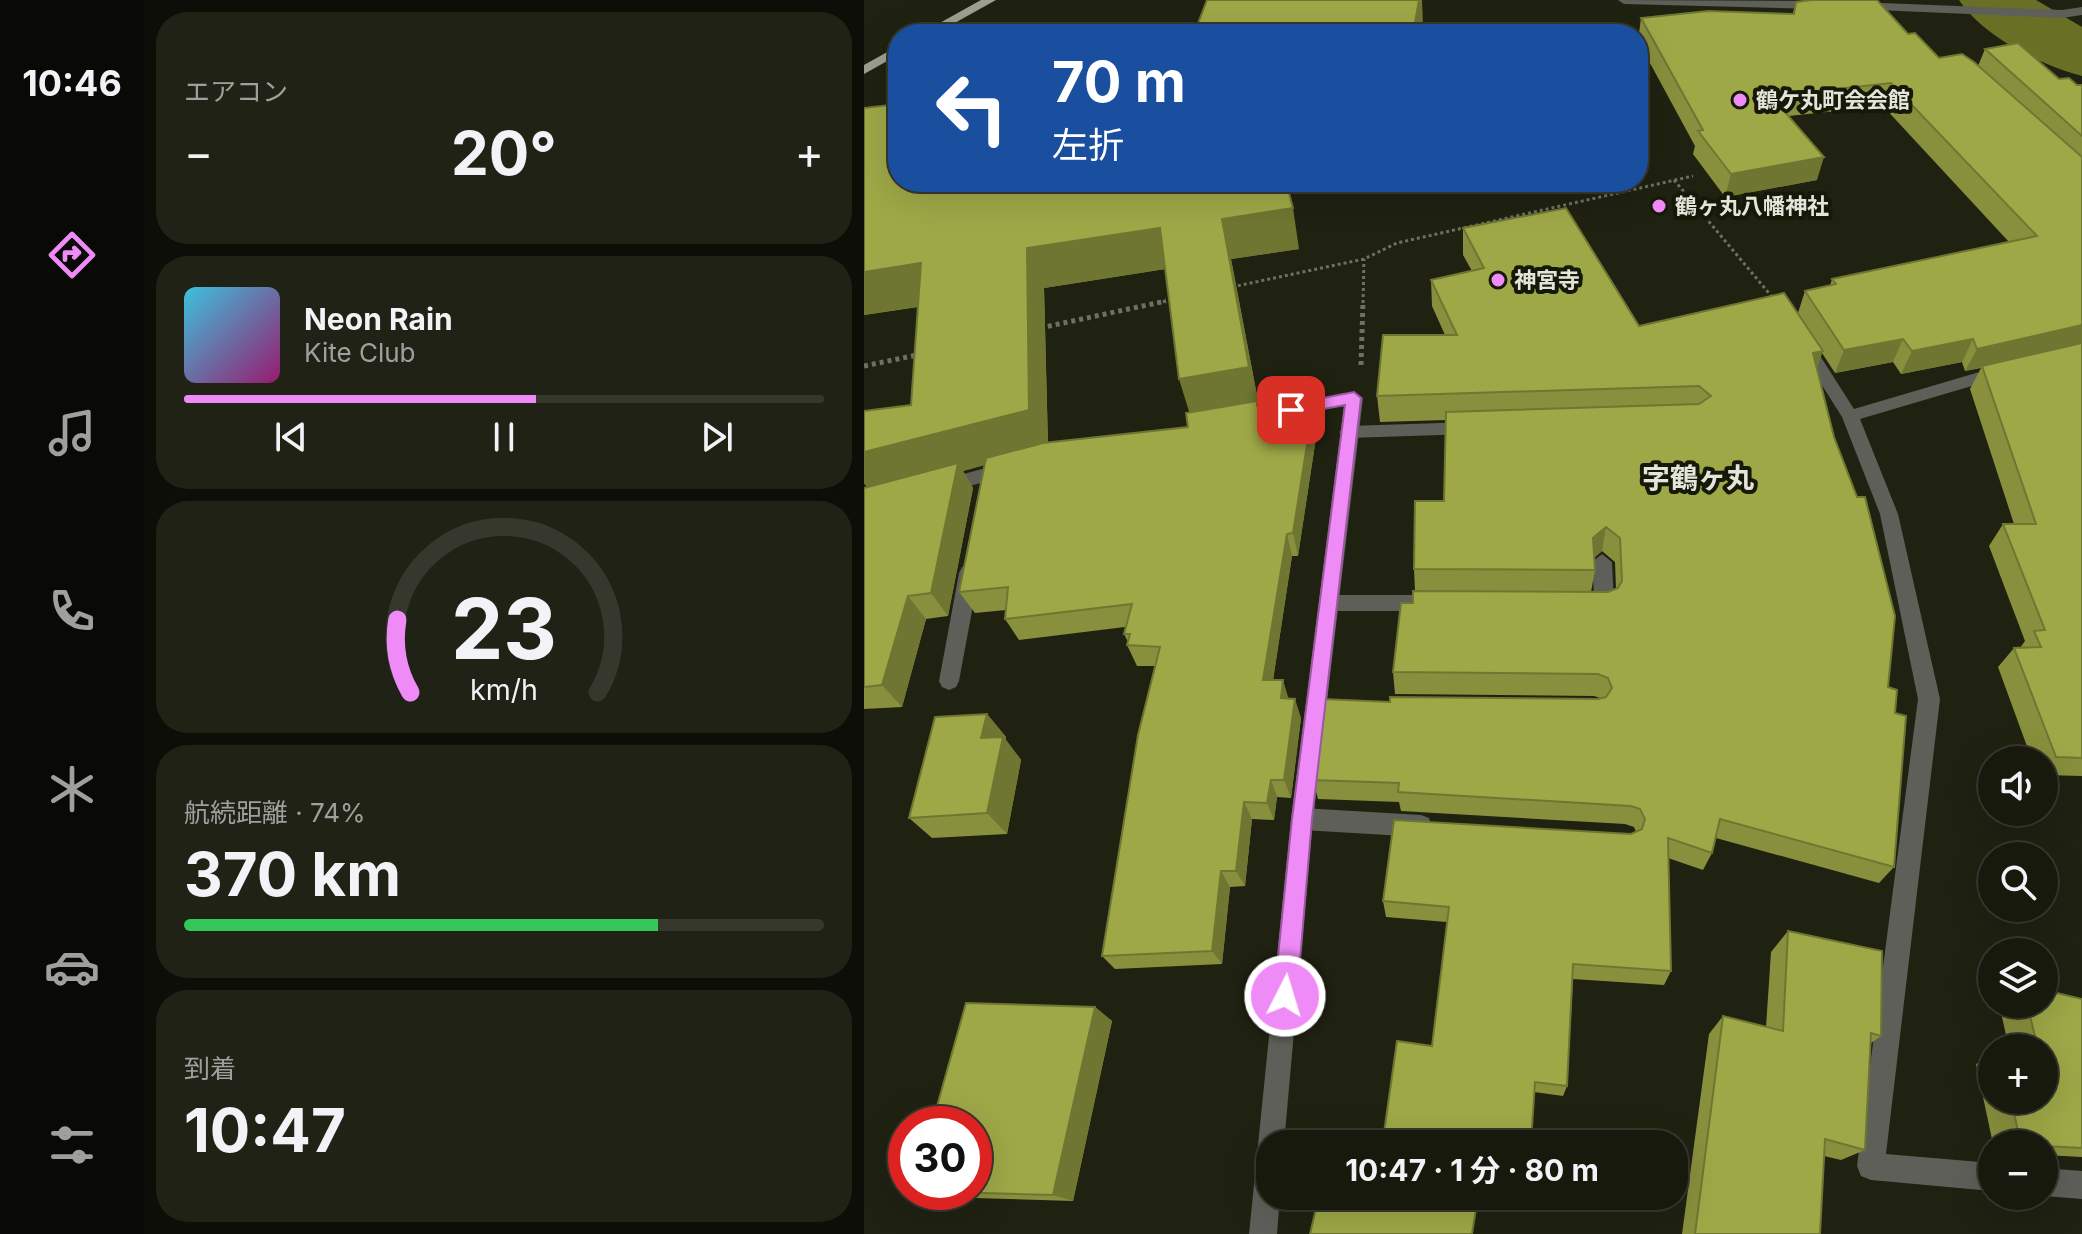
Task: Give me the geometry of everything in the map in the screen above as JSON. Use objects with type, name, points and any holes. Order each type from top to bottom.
[{"type":"main road","points":[[945,24],[990,0]]},
{"type":"main road","points":[[864,70],[888,56]]},
{"type":"street","points":[[1624,0],[1831,6]]},
{"type":"street","points":[[1847,6],[2062,14],[2082,11]]},
{"type":"street","points":[[1863,7],[1887,23]]},
{"type":"street","points":[[2062,14],[2082,25]]},
{"type":"street","points":[[1779,305],[1850,416],[1889,514],[1929,699],[1871,1166],[1978,1176]]},
{"type":"street","points":[[1850,416],[2026,366]]},
{"type":"street","points":[[1259,415],[1354,398],[1329,603],[1325,705],[1302,819],[1272,1130]]},
{"type":"street","points":[[1348,432],[1489,427]]},
{"type":"street","points":[[926,491],[986,482],[1031,463]]},
{"type":"street","points":[[949,681],[974,548]]},
{"type":"street","points":[[1574,604],[1604,604],[1602,562]]},
{"type":"street","points":[[1329,603],[1451,603]]},
{"type":"street","points":[[1302,819],[1440,827]]},
{"type":"street","points":[[2058,1183],[2082,1185]]},
{"type":"street","points":[[1263,1234],[1265,1210]]},
{"type":"path","points":[[1648,186],[1693,176]]},
{"type":"path","points":[[1674,180],[1779,305]]},
{"type":"path","points":[[1223,289],[1364,259],[1397,243],[1621,192]]},
{"type":"path","points":[[1354,398],[1362,379],[1360,327],[1364,259]]},
{"type":"path","points":[[1036,329],[1176,299]]},
{"type":"path","points":[[864,366],[926,353]]},
{"type":"building","points":[[1207,0],[1419,0],[1415,24],[1198,24]]},
{"type":"building","points":[[1877,0],[1908,34],[1915,33],[1939,58],[1962,54],[1974,62],[2082,157],[2082,325],[1977,349],[1973,339],[1912,351],[1903,339],[1844,350],[1805,291],[1836,284],[1832,279],[2037,236],[1891,83],[1771,96],[1824,157],[1731,174],[1698,131],[1703,130],[1648,31],[1648,24],[1641,18],[1708,11],[1794,14],[1796,2]]},
{"type":"building","points":[[2018,43],[2059,79],[2069,78],[2082,85],[2082,136],[1985,49]]},
{"type":"building","points":[[888,105],[888,192],[1289,192],[1293,208],[1222,219],[1249,367],[1179,379],[1160,228],[1027,248],[1029,410],[864,452],[864,411],[911,405],[921,263],[864,272],[864,108]]},
{"type":"building","points":[[1566,208],[1639,326],[1784,293],[1823,351],[1813,353],[1834,437],[1857,497],[1865,497],[1895,616],[1888,687],[1897,690],[1895,713],[1906,716],[1894,867],[1720,819],[1712,853],[1668,838],[1671,971],[1573,964],[1567,1086],[1535,1082],[1532,1130],[1384,1130],[1397,1041],[1432,1046],[1449,907],[1383,901],[1394,820],[1631,834],[1642,829],[1645,819],[1640,809],[1631,806],[1398,792],[1399,783],[1313,780],[1323,699],[1390,702],[1390,697],[1598,699],[1606,697],[1612,688],[1608,678],[1598,674],[1393,672],[1401,603],[1413,603],[1413,591],[1608,592],[1618,588],[1622,581],[1620,538],[1606,527],[1593,538],[1595,570],[1414,569],[1415,501],[1444,501],[1446,412],[1699,404],[1711,396],[1699,386],[1377,396],[1383,335],[1457,335],[1431,280],[1484,268],[1463,228]]},
{"type":"building","points":[[2082,343],[2082,758],[2058,757],[2058,746],[2052,746],[2014,648],[2041,647],[2034,631],[2045,630],[2003,524],[2036,524],[1982,366]]},
{"type":"building","points":[[1257,401],[1257,406],[1313,407],[1293,533],[1287,534],[1263,680],[1283,680],[1281,698],[1295,699],[1284,780],[1271,780],[1267,803],[1244,802],[1236,871],[1221,871],[1212,951],[1102,956],[1138,735],[1160,647],[1127,645],[1130,634],[1124,634],[1132,604],[1005,619],[1008,587],[959,592],[986,458],[1043,443],[1188,427],[1186,413]]},
{"type":"building","points":[[958,463],[931,593],[908,596],[882,685],[864,687],[864,488]]},
{"type":"building","points":[[987,714],[981,738],[1003,737],[987,813],[909,818],[935,717]]},
{"type":"building","points":[[1788,931],[1882,951],[1881,1036],[1871,1033],[1865,1150],[1825,1139],[1820,1234],[1695,1234],[1723,1016],[1783,1031]]},
{"type":"building","points":[[2058,993],[2082,999],[2082,1148],[2058,1147],[2058,1130],[2018,1130],[2014,1114],[2058,1114],[2058,1034],[2034,1034],[2030,1018],[2058,1018]]},
{"type":"building","points":[[966,1003],[1095,1007],[1053,1195],[992,1193],[992,1106],[937,1106]]},
{"type":"building","points":[[1316,1210],[1476,1210],[1472,1234],[1310,1234]]},
{"type":"waterway","points":[[1992,0],[2036,30],[2082,55]]},
{"type":"place","name":"鶴ケ丸町会会館","points":[[1740,100]]},
{"type":"place","name":"鶴ヶ丸八幡神社","points":[[1659,206]]},
{"type":"place","name":"神宮寺","points":[[1498,280]]},
{"type":"district","name":"字鶴ヶ丸","points":[[1698,478]]},
{"type":"route","points":[[1285,996],[1302,819],[1354,398],[1291,410]]}]
